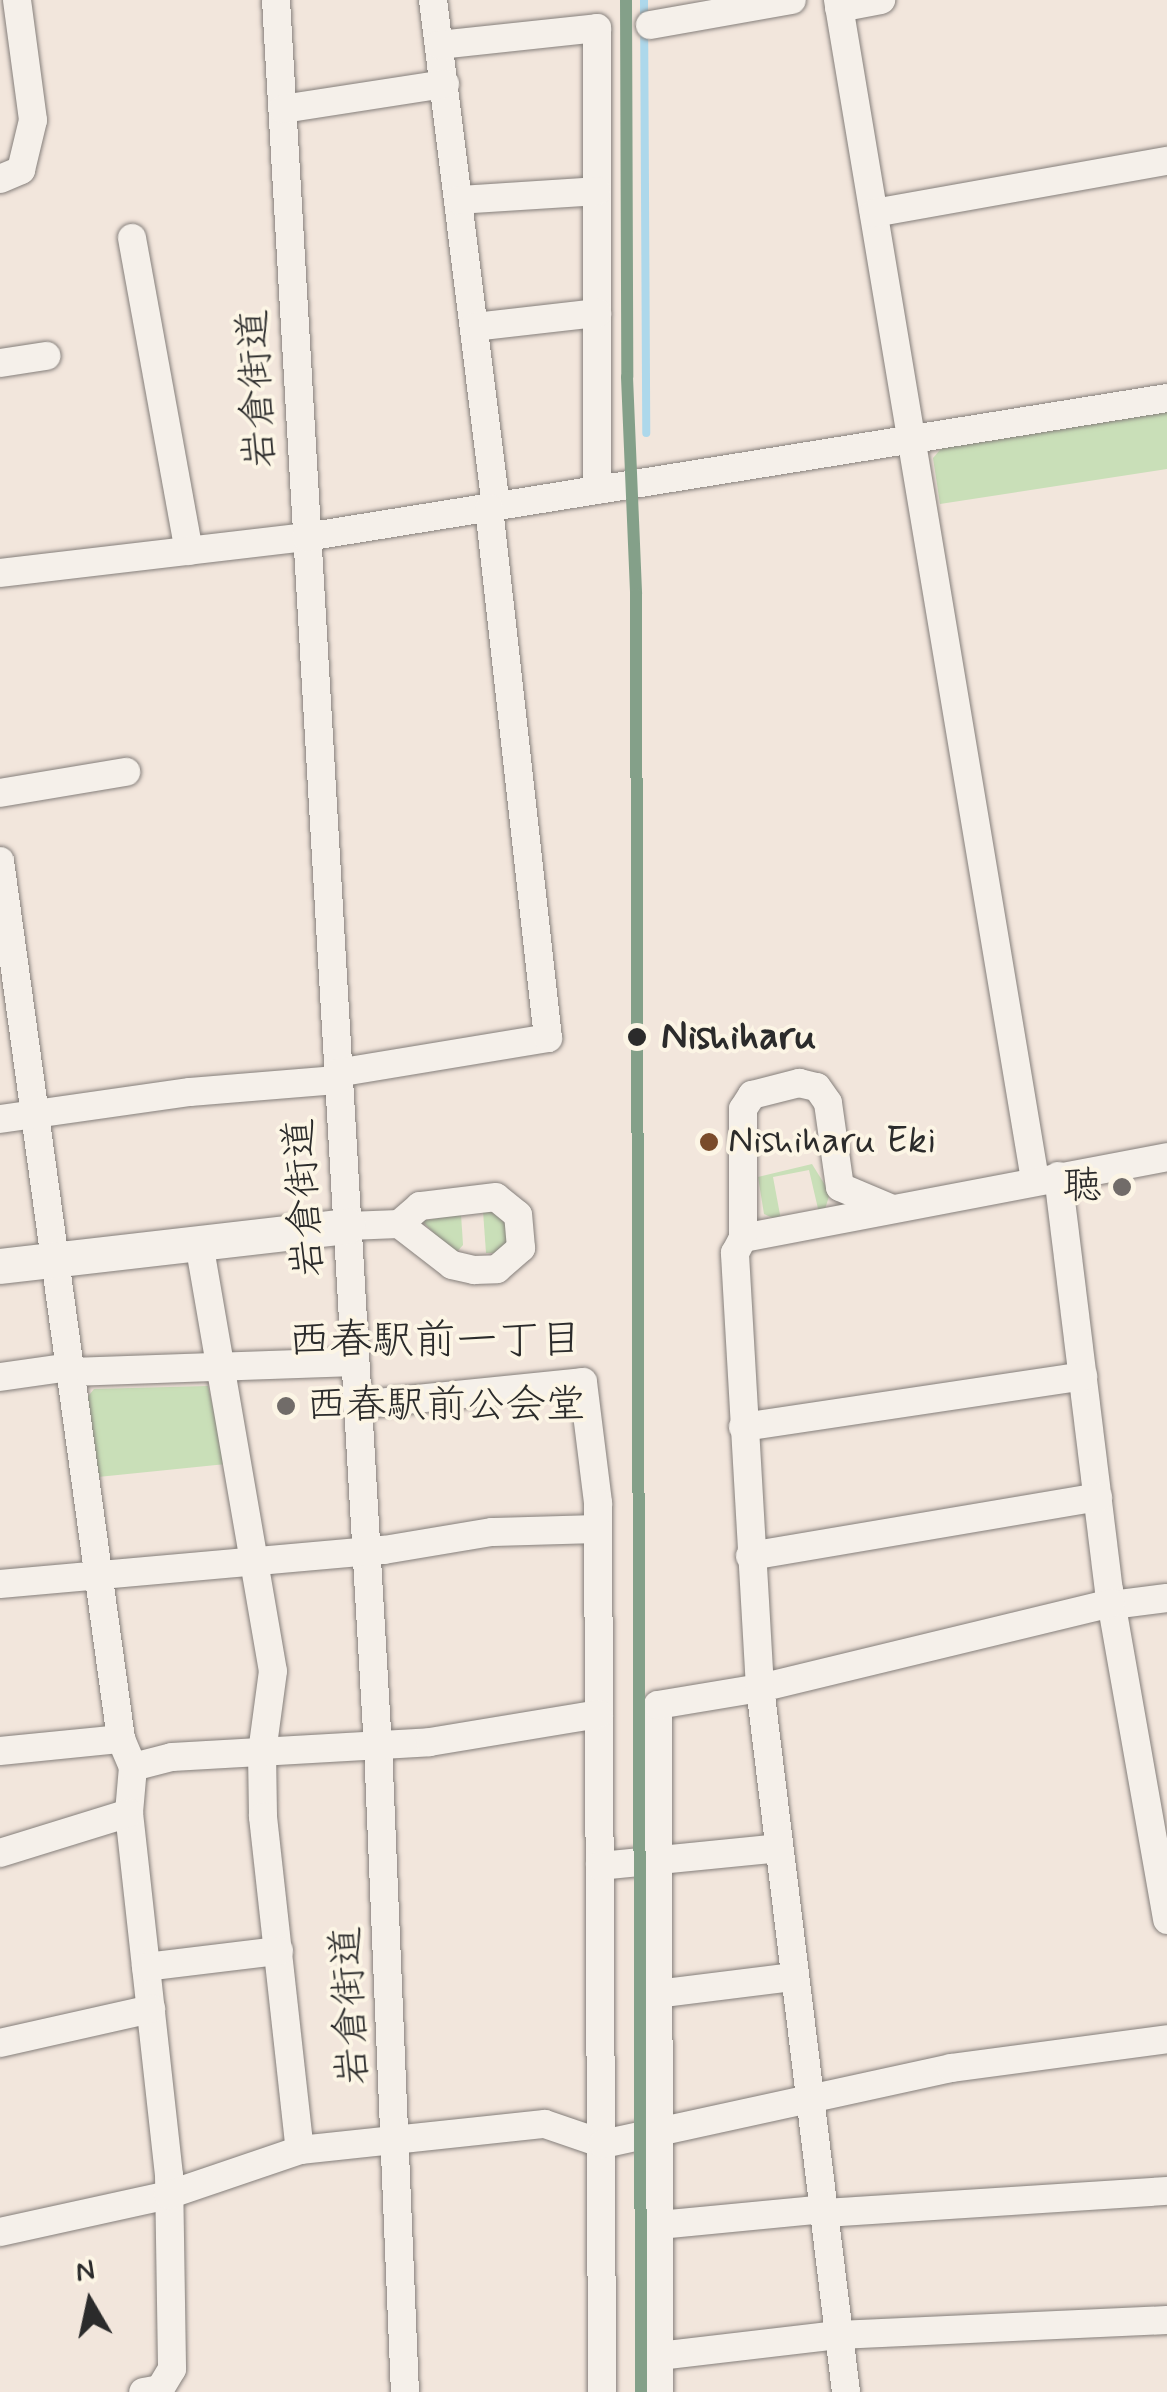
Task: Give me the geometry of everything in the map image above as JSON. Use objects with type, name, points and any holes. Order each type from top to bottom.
[{"type":"main road","points":[[0,1266],[348,1226]]},
{"type":"street","points":[[5,178],[21,170],[33,120],[17,0]]},
{"type":"street","name":"岩倉街道","points":[[276,0],[378,1746],[398,2140],[405,2392]]},
{"type":"street","points":[[0,1119],[190,1092],[337,1077],[548,1038],[474,327],[433,0]]},
{"type":"street","points":[[650,25],[792,0]]},
{"type":"street","points":[[881,0],[838,4],[1083,1376],[1112,1604],[1157,1803],[1167,1920]]},
{"type":"street","points":[[439,45],[597,28],[597,490]]},
{"type":"street","points":[[283,109],[445,84]]},
{"type":"street","points":[[874,213],[1167,161]]},
{"type":"street","points":[[459,200],[597,191]]},
{"type":"street","points":[[132,238],[189,551]]},
{"type":"street","points":[[474,327],[597,313]]},
{"type":"street","points":[[0,362],[46,356]]},
{"type":"street","points":[[0,573],[306,537],[1167,398]]},
{"type":"street","points":[[0,793],[126,772]]},
{"type":"street","points":[[0,861],[11,1027],[35,1116],[121,1739],[133,1767],[129,1813],[168,2195],[172,2368],[160,2388],[143,2392]]},
{"type":"street","points":[[831,1225],[840,1187],[828,1103],[817,1087],[799,1084],[752,1096],[743,1109],[744,1238],[735,1253],[750,1556],[760,1688],[846,2392]]},
{"type":"street","points":[[744,1238],[873,1218],[890,1208],[1167,1157]]},
{"type":"street","points":[[840,1187],[890,1208]]},
{"type":"street","points":[[348,1226],[399,1224]]},
{"type":"street","points":[[199,1243],[273,1671],[262,1752],[300,2150]]},
{"type":"street","points":[[0,1377],[71,1369],[355,1362]]},
{"type":"street","points":[[743,1427],[1083,1376]]},
{"type":"street","points":[[357,1405],[583,1382],[597,1529],[602,2392]]},
{"type":"street","points":[[750,1556],[1098,1496]]},
{"type":"street","points":[[0,1584],[364,1552],[492,1532],[597,1529]]},
{"type":"street","points":[[660,2392],[658,1705],[760,1688],[1112,1604],[1167,1598]]},
{"type":"street","points":[[133,1767],[172,1757],[378,1746],[599,1714]]},
{"type":"street","points":[[0,1750],[121,1739]]},
{"type":"street","points":[[0,1854],[50,1843],[129,1813]]},
{"type":"street","points":[[600,1866],[657,1864],[779,1848]]},
{"type":"street","points":[[146,1967],[279,1951]]},
{"type":"street","points":[[657,1994],[794,1977]]},
{"type":"street","points":[[0,2043],[151,2010]]},
{"type":"street","points":[[0,2232],[168,2195],[300,2150],[545,2124],[603,2144],[658,2137],[810,2096],[950,2068],[1167,2039]]},
{"type":"street","points":[[659,2224],[1167,2191]]},
{"type":"street","points":[[659,2356],[838,2335],[1167,2320]]},
{"type":"green space","points":[[1167,409],[1167,469],[940,504],[933,458],[946,443]]},
{"type":"green space","points":[[812,1164],[830,1193],[822,1219],[786,1224],[764,1214],[758,1177]],"holes":[[[809,1170],[819,1213],[781,1220],[773,1177]]]},
{"type":"green space","points":[[483,1211],[496,1213],[507,1226],[508,1241],[495,1253],[486,1253]]},
{"type":"green space","points":[[461,1214],[463,1245],[455,1254],[422,1221]]},
{"type":"green space","points":[[208,1386],[226,1464],[98,1477],[85,1400],[94,1389]]},
{"type":"waterway","points":[[644,0],[646,433]]},
{"type":"transit line","points":[[626,0],[627,377],[636,594],[641,2392]]},
{"type":"place","name":"Nishiharu","points":[[637,1037]]},
{"type":"place","name":"Nishiharu Eki","points":[[709,1142]]},
{"type":"place","name":"聴","points":[[1122,1187]]},
{"type":"place","name":"西春駅前公会堂","points":[[286,1406]]},
{"type":"district","name":"西春駅前一丁目","points":[[435,1342]]}]
